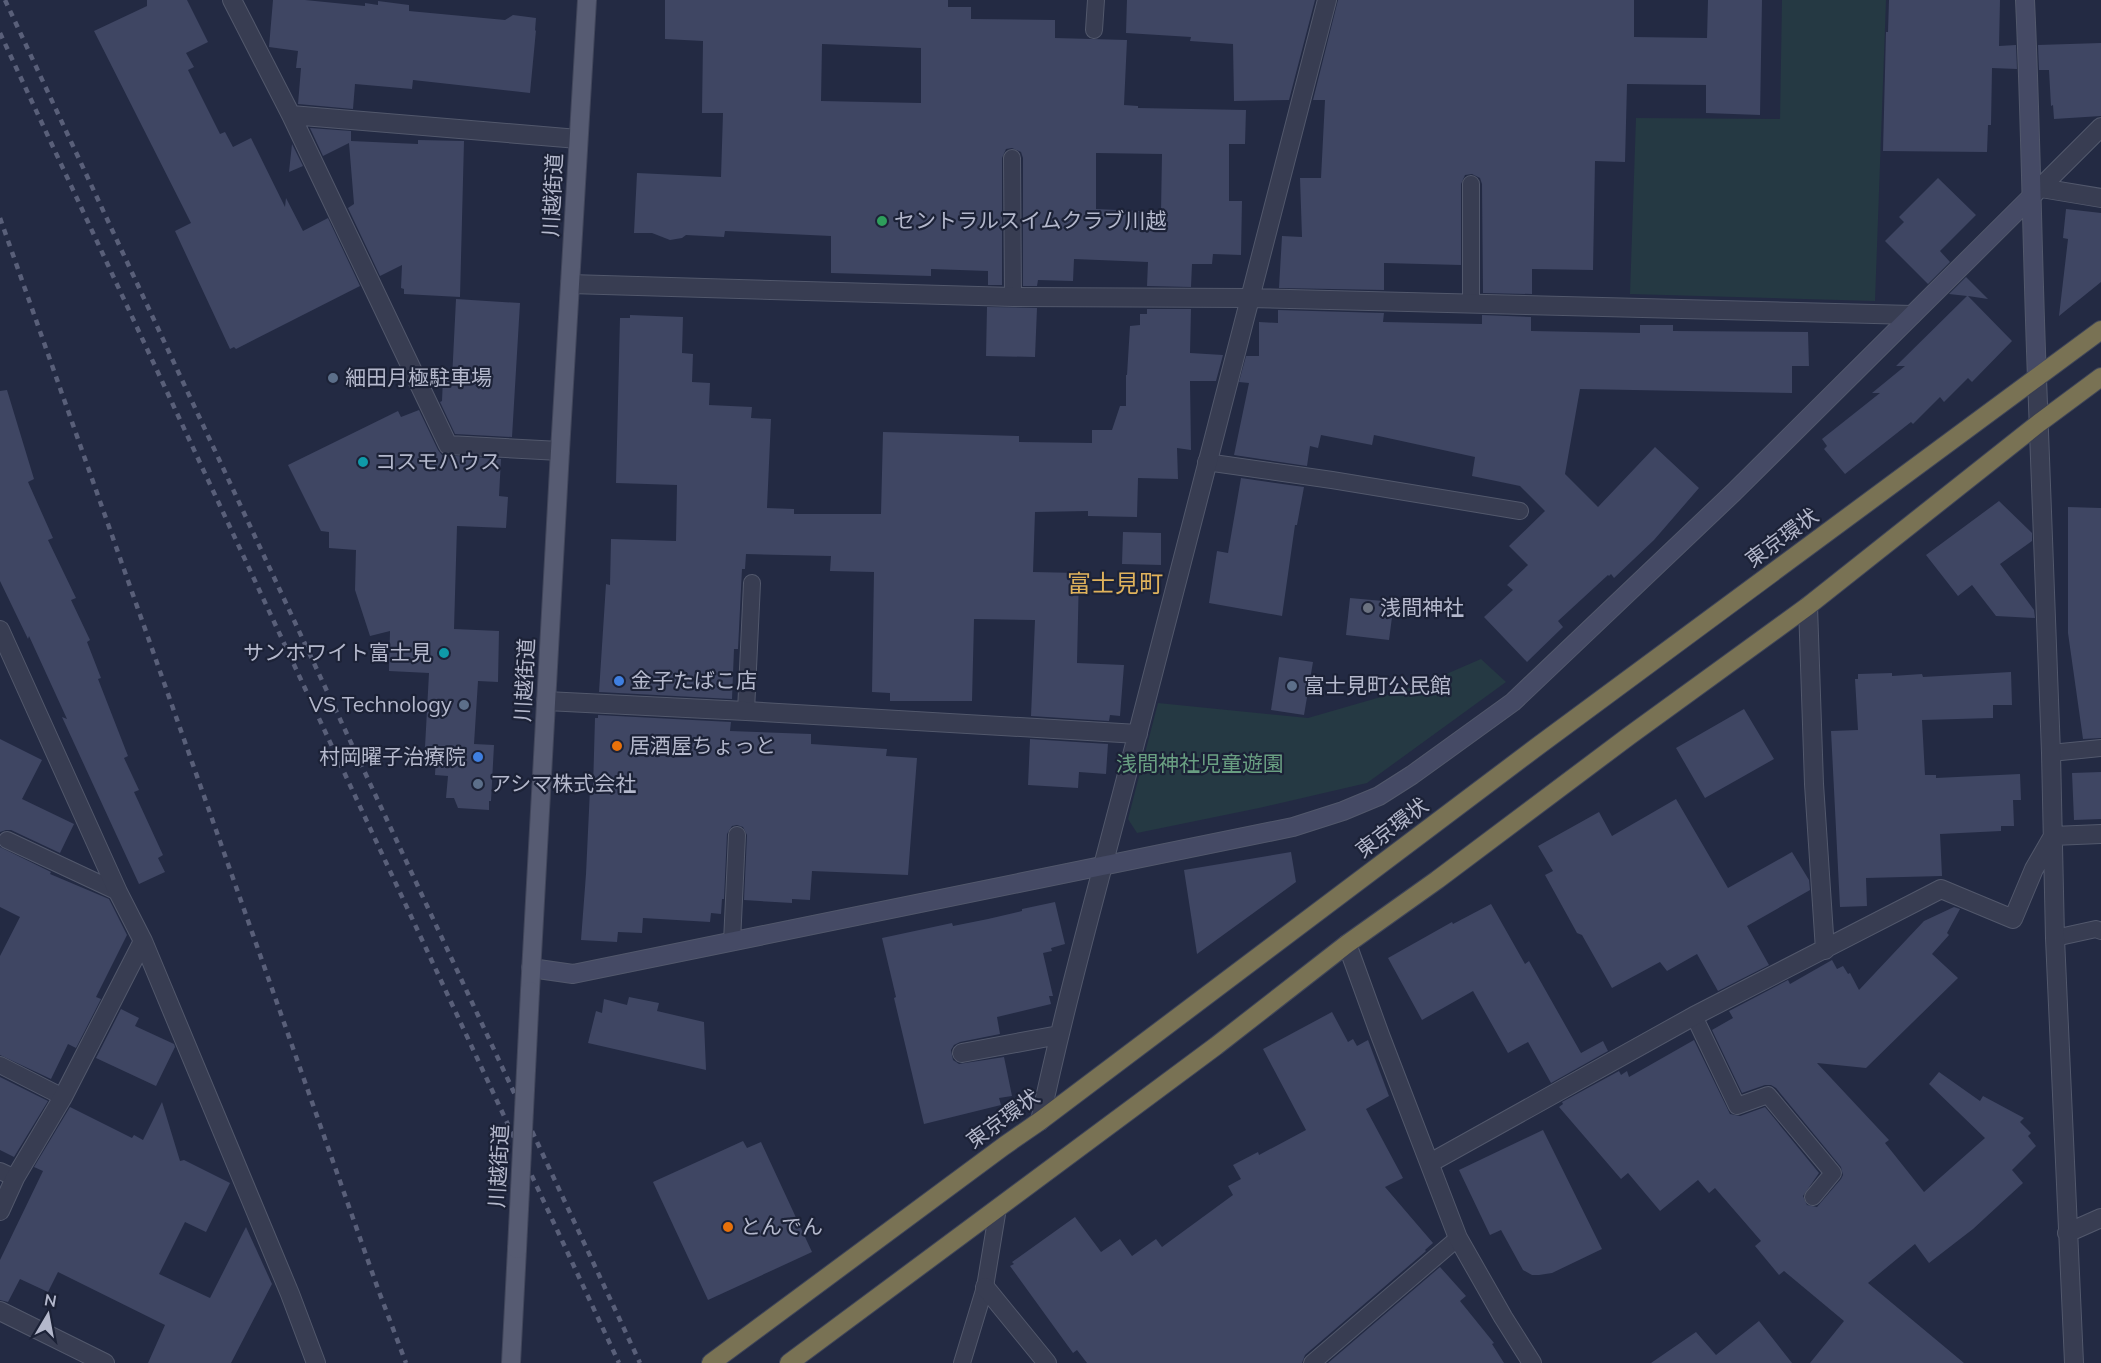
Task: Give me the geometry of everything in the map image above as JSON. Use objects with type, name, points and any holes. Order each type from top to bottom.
[{"type":"highway","name":"東京環状","points":[[711,1363],[1040,1121],[1538,746],[2101,330]]},
{"type":"highway","points":[[789,1363],[1216,1046],[1347,944],[1808,606],[2039,423],[2101,377]]},
{"type":"main road","name":"川越街道","points":[[511,1363],[531,968],[587,0]]},
{"type":"street","points":[[232,0],[291,115],[448,445],[560,451]]},
{"type":"street","points":[[1040,1121],[1059,1035],[1327,0]]},
{"type":"street","points":[[2025,0],[2036,193],[2037,378],[2051,753],[2055,938],[2074,1363]]},
{"type":"street","points":[[291,115],[578,140]]},
{"type":"street","points":[[531,968],[573,974],[732,942],[1293,827],[1343,811],[1379,796],[1513,702],[1734,492],[2101,127]]},
{"type":"street","points":[[2036,193],[2101,198]]},
{"type":"street","points":[[570,284],[1013,297],[1248,298],[1912,315]]},
{"type":"street","points":[[1808,606],[1814,784],[1825,950]]},
{"type":"street","points":[[0,630],[118,892],[143,941],[316,1363]]},
{"type":"street","points":[[546,701],[1138,734]]},
{"type":"street","points":[[2053,836],[2101,834]]},
{"type":"street","points":[[1430,1163],[1694,1016],[1941,889],[2013,919],[2034,869],[2053,836]]},
{"type":"street","points":[[0,1211],[8,1175],[63,1098],[143,941]]},
{"type":"street","points":[[1347,944],[1458,1238],[1532,1363]]},
{"type":"street","points":[[962,1053],[1059,1035]]},
{"type":"street","points":[[2067,1233],[2101,1218]]},
{"type":"street","points":[[985,1287],[1047,1363]]},
{"type":"street","points":[[0,1311],[105,1363]]},
{"type":"lane","points":[[1094,30],[1096,0]]},
{"type":"lane","points":[[1012,158],[1013,297]]},
{"type":"lane","points":[[1471,184],[1471,304]]},
{"type":"lane","points":[[1206,462],[1520,511]]},
{"type":"lane","points":[[746,711],[752,583]]},
{"type":"lane","points":[[2051,753],[2101,748]]},
{"type":"lane","points":[[732,942],[737,835]]},
{"type":"lane","points":[[7,840],[118,892]]},
{"type":"lane","points":[[2055,938],[2096,929],[2101,931]]},
{"type":"lane","points":[[1694,1016],[1737,1106],[1768,1095],[1833,1173],[1813,1197]]},
{"type":"lane","points":[[0,1065],[63,1098]]},
{"type":"lane","points":[[962,1363],[985,1287],[998,1208]]},
{"type":"lane","points":[[1312,1363],[1458,1238]]},
{"type":"green space","points":[[1782,0],[1886,0],[1875,301],[1630,294],[1636,118],[1780,119]]},
{"type":"green space","name":"浅間神社児童遊園","points":[[1481,659],[1506,682],[1367,783],[1137,833],[1128,819],[1158,703],[1308,718],[1398,692]]},
{"type":"building","points":[[147,0],[187,0],[208,42],[186,53],[194,67],[188,70],[220,134],[225,132],[233,147],[251,138],[285,207],[286,198],[303,231],[328,218],[360,286],[236,349],[234,347],[230,349],[175,231],[191,223],[94,31],[147,6]]},
{"type":"building","points":[[273,0],[305,0],[365,6],[365,3],[378,5],[378,1],[409,5],[409,11],[505,20],[513,15],[536,18],[530,93],[413,80],[412,89],[355,84],[353,109],[298,104],[301,68],[296,68],[298,51],[269,47]]},
{"type":"building","points":[[665,0],[948,0],[948,7],[971,7],[971,19],[1055,20],[1055,38],[1127,40],[1124,105],[1138,106],[1138,108],[1246,110],[1245,144],[1229,144],[1229,201],[1242,201],[1241,255],[1213,254],[1212,264],[1192,264],[1191,287],[1147,286],[1148,262],[1074,259],[1073,281],[1038,280],[1037,286],[1023,286],[1023,158],[1021,152],[1012,148],[1006,149],[1002,158],[1002,285],[988,285],[988,271],[931,269],[931,276],[831,273],[831,236],[725,231],[724,237],[686,235],[670,240],[652,233],[634,233],[637,173],[721,177],[723,113],[702,113],[703,41],[665,39]],"holes":[[[822,44],[921,48],[921,103],[821,101]],[[1096,153],[1162,154],[1161,212],[1096,209]]]},
{"type":"building","points":[[1127,0],[1315,0],[1289,100],[1234,101],[1233,44],[1190,41],[1191,37],[1126,33]]},
{"type":"building","points":[[1338,0],[1634,0],[1634,37],[1707,38],[1708,0],[1762,0],[1760,115],[1706,113],[1706,85],[1627,84],[1625,162],[1595,161],[1593,270],[1532,269],[1532,294],[1483,293],[1482,184],[1480,178],[1472,174],[1465,175],[1461,184],[1461,265],[1384,263],[1384,290],[1279,288],[1282,236],[1302,237],[1300,178],[1321,178],[1325,100],[1313,100]]},
{"type":"building","points":[[1889,0],[2000,0],[1999,46],[2016,45],[2017,69],[1992,68],[1991,125],[1988,125],[1987,152],[1883,151]]},
{"type":"building","points":[[2101,43],[2101,116],[2054,119],[2049,70],[2039,70],[2038,45]]},
{"type":"building","points":[[310,128],[351,131],[351,141],[418,144],[418,140],[464,141],[460,297],[404,294],[404,289],[401,288],[402,265],[380,276],[348,208],[354,204],[349,143],[323,156]]},
{"type":"building","points":[[292,144],[303,166],[289,172]]},
{"type":"building","points":[[1938,178],[1976,215],[1940,251],[1950,262],[1928,284],[1885,241],[1904,222],[1899,217]]},
{"type":"building","points":[[2066,209],[2101,213],[2101,282],[2059,316],[2068,239],[2063,238]]},
{"type":"building","points":[[1966,277],[1988,299],[1968,296],[2012,341],[1972,382],[1968,378],[1944,402],[1940,397],[1913,424],[1911,422],[1845,474],[1824,449],[1827,446],[1822,439],[1880,393],[1872,393],[1905,366],[1896,366],[1967,296],[1949,294]]},
{"type":"building","points":[[456,299],[520,303],[512,437],[455,434],[440,402],[442,401],[443,378],[452,379]]},
{"type":"building","points":[[987,307],[1037,308],[1035,357],[986,356]]},
{"type":"building","points":[[1147,309],[1191,309],[1190,353],[1223,355],[1216,381],[1190,381],[1191,450],[1177,448],[1178,479],[1138,478],[1137,517],[1088,516],[1088,511],[1035,512],[1033,572],[1079,573],[1077,663],[1124,665],[1120,716],[1110,715],[1109,721],[1031,716],[1035,620],[974,619],[972,701],[890,701],[890,693],[872,692],[874,572],[830,571],[831,556],[746,554],[745,569],[742,569],[738,649],[734,649],[732,699],[599,692],[606,584],[610,585],[611,539],[676,541],[677,485],[616,483],[620,318],[630,318],[630,315],[683,317],[682,353],[693,354],[692,382],[710,383],[709,405],[752,407],[751,418],[771,419],[767,508],[794,509],[794,514],[881,514],[883,432],[1019,436],[1019,442],[1092,443],[1092,430],[1112,430],[1120,406],[1126,406],[1130,326],[1140,325],[1140,314],[1147,314]]},
{"type":"building","points":[[1278,310],[1384,313],[1383,322],[1482,324],[1482,315],[1531,317],[1531,331],[1640,333],[1640,325],[1673,325],[1673,331],[1808,332],[1809,366],[1792,366],[1792,393],[1580,389],[1565,474],[1598,507],[1655,447],[1699,488],[1654,540],[1614,578],[1611,574],[1608,575],[1558,621],[1563,627],[1527,662],[1484,617],[1513,590],[1507,585],[1528,565],[1509,546],[1545,511],[1520,486],[1472,476],[1475,457],[1374,435],[1372,445],[1321,435],[1318,448],[1310,446],[1307,466],[1234,455],[1249,383],[1239,382],[1246,356],[1259,356],[1259,322],[1278,323]]},
{"type":"building","points":[[7,390],[34,479],[28,482],[53,538],[48,540],[76,598],[71,600],[90,640],[87,642],[101,678],[98,679],[128,756],[124,758],[139,790],[134,792],[163,855],[158,858],[165,872],[139,884],[62,717],[67,719],[29,636],[28,639],[0,581],[0,391]]},
{"type":"building","points":[[419,410],[442,455],[501,459],[499,496],[508,497],[506,528],[457,526],[454,629],[499,631],[498,682],[478,681],[474,744],[494,745],[489,810],[458,808],[454,798],[446,798],[448,776],[435,775],[436,756],[429,756],[429,747],[425,747],[429,673],[389,671],[390,631],[370,636],[355,590],[356,550],[329,548],[329,532],[321,531],[288,465],[398,411],[401,417]]},
{"type":"building","points":[[1241,478],[1304,487],[1297,525],[1295,525],[1282,616],[1209,603],[1217,551],[1228,553]]},
{"type":"building","points":[[1999,501],[2032,533],[2032,541],[2000,564],[2034,610],[2035,618],[1996,616],[1972,585],[1958,596],[1926,555]]},
{"type":"building","points":[[2068,507],[2101,508],[2101,738],[2083,739],[2068,633]]},
{"type":"building","points":[[1123,532],[1161,533],[1161,565],[1122,564]]},
{"type":"building","points":[[1350,598],[1394,602],[1389,640],[1346,635]]},
{"type":"building","name":"富士見町公民館","points":[[1279,657],[1313,662],[1304,715],[1271,710]]},
{"type":"building","points":[[2011,672],[2012,705],[1993,705],[1993,718],[1922,720],[1925,775],[1936,775],[1936,778],[2020,774],[2021,800],[2013,800],[2014,826],[2001,826],[2001,831],[1940,834],[1942,876],[1866,878],[1867,906],[1840,907],[1831,731],[1858,730],[1855,679],[1858,679],[1858,674],[1892,673],[1892,676],[1922,674],[1923,677]]},
{"type":"building","points":[[1744,709],[1774,759],[1705,798],[1676,748]]},
{"type":"building","points":[[598,715],[731,722],[730,731],[811,734],[811,744],[887,749],[886,756],[917,758],[908,875],[812,871],[810,900],[792,899],[792,903],[744,900],[747,835],[743,827],[737,825],[732,826],[727,834],[724,899],[722,899],[721,914],[711,913],[710,922],[643,918],[642,933],[618,932],[617,942],[581,940],[590,789],[593,789],[595,718],[598,718]]},
{"type":"building","points":[[0,739],[42,760],[22,799],[74,824],[60,853],[11,830],[0,832]]},
{"type":"building","points":[[1030,739],[1108,744],[1106,774],[1079,772],[1078,788],[1028,785]]},
{"type":"building","points":[[2101,772],[2101,819],[2074,820],[2072,773]]},
{"type":"building","points":[[1676,799],[1728,888],[1792,852],[1809,880],[1810,890],[1747,926],[1769,965],[1718,991],[1697,954],[1667,971],[1660,962],[1612,988],[1582,935],[1577,933],[1545,875],[1553,871],[1538,846],[1599,812],[1612,836]]},
{"type":"building","points":[[0,847],[51,872],[50,874],[109,899],[127,935],[96,997],[101,999],[76,1048],[68,1044],[51,1079],[0,1055],[0,956],[20,917],[0,907]]},
{"type":"building","points":[[1291,852],[1296,882],[1197,954],[1184,870]]},
{"type":"building","points":[[1055,902],[1065,944],[1043,953],[1053,996],[1049,996],[1051,1004],[997,1017],[1000,1034],[960,1042],[951,1050],[953,1060],[959,1064],[1004,1057],[1012,1096],[999,1098],[1001,1105],[924,1124],[882,938],[952,923],[953,926],[988,919]]},
{"type":"building","points":[[1491,904],[1525,964],[1529,961],[1581,1053],[1603,1041],[1608,1051],[1551,1083],[1528,1042],[1508,1053],[1473,991],[1422,1020],[1388,958],[1452,922],[1453,924]]},
{"type":"building","points":[[1954,907],[1960,909],[1947,933],[1949,935],[1932,954],[1958,978],[1866,1068],[1817,1063],[1889,1140],[1885,1143],[1924,1192],[1985,1138],[1929,1084],[1939,1072],[1980,1101],[1983,1096],[2024,1118],[2020,1122],[2031,1133],[2028,1136],[2036,1146],[2012,1170],[2023,1183],[1973,1229],[1929,1263],[1915,1244],[1868,1283],[1964,1363],[1810,1363],[1844,1321],[1784,1271],[1779,1275],[1755,1246],[1761,1241],[1715,1188],[1709,1193],[1698,1180],[1660,1211],[1628,1173],[1621,1179],[1559,1107],[1563,1104],[1562,1102],[1619,1071],[1621,1075],[1627,1071],[1629,1077],[1694,1040],[1730,1114],[1740,1116],[1765,1107],[1819,1173],[1803,1196],[1807,1205],[1817,1207],[1841,1179],[1843,1175],[1841,1167],[1776,1088],[1765,1085],[1742,1093],[1712,1030],[1733,1018],[1729,1011],[1788,980],[1790,984],[1832,960],[1837,969],[1843,966],[1848,974],[1850,973],[1859,990],[1924,921]]},
{"type":"building","points":[[629,997],[659,1003],[657,1011],[704,1022],[706,1070],[588,1043],[596,1011],[602,1013],[604,999],[627,1005]]},
{"type":"building","points":[[121,1009],[139,1018],[135,1026],[174,1044],[175,1047],[156,1086],[96,1058]]},
{"type":"building","points":[[1332,1012],[1348,1042],[1353,1039],[1357,1046],[1368,1040],[1389,1096],[1366,1109],[1403,1178],[1385,1187],[1433,1243],[1305,1355],[1302,1363],[1087,1363],[1077,1350],[1073,1353],[1010,1266],[1014,1264],[1012,1262],[1075,1217],[1101,1252],[1120,1239],[1132,1256],[1156,1239],[1162,1247],[1233,1195],[1228,1186],[1241,1179],[1233,1165],[1258,1152],[1259,1155],[1306,1130],[1263,1049]]},
{"type":"building","points":[[0,1077],[48,1101],[14,1157],[0,1150]]},
{"type":"building","points":[[162,1102],[180,1161],[184,1160],[230,1183],[206,1232],[185,1222],[159,1274],[210,1298],[246,1227],[272,1284],[231,1363],[148,1363],[165,1325],[58,1272],[48,1292],[20,1279],[8,1302],[0,1300],[0,1260],[43,1171],[34,1167],[70,1107],[132,1138],[134,1135],[143,1140]]},
{"type":"building","points":[[1543,1130],[1602,1249],[1552,1273],[1532,1275],[1523,1270],[1501,1230],[1490,1235],[1459,1170]]},
{"type":"building","points":[[743,1141],[747,1148],[761,1142],[812,1252],[708,1300],[653,1182]]},
{"type":"building","points":[[1440,1267],[1466,1296],[1460,1301],[1494,1343],[1492,1344],[1504,1363],[1328,1363]]},
{"type":"building","points":[[1759,1321],[1792,1363],[1651,1363],[1696,1332],[1716,1355]]},
{"type":"railway","points":[[5,0],[640,1363]]},
{"type":"railway","points":[[0,33],[619,1363]]},
{"type":"railway","points":[[0,218],[406,1363]]},
{"type":"place","name":"セントラルスイムクラブ川越","points":[[882,221]]},
{"type":"place","name":"細田月極駐車場","points":[[333,378]]},
{"type":"place","name":"コスモハウス","points":[[363,462]]},
{"type":"place","name":"浅間神社","points":[[1368,608]]},
{"type":"place","name":"サンホワイト富士見","points":[[444,653]]},
{"type":"place","name":"金子たばこ店","points":[[619,681]]},
{"type":"place","name":"富士見町公民館","points":[[1292,686]]},
{"type":"place","name":"VS Technology","points":[[464,705]]},
{"type":"place","name":"居酒屋ちょっと","points":[[617,746]]},
{"type":"place","name":"村岡曜子治療院","points":[[478,757]]},
{"type":"place","name":"アシマ株式会社","points":[[478,784]]},
{"type":"place","name":"とんでん","points":[[728,1227]]},
{"type":"district","name":"富士見町","points":[[1115,584]]}]
